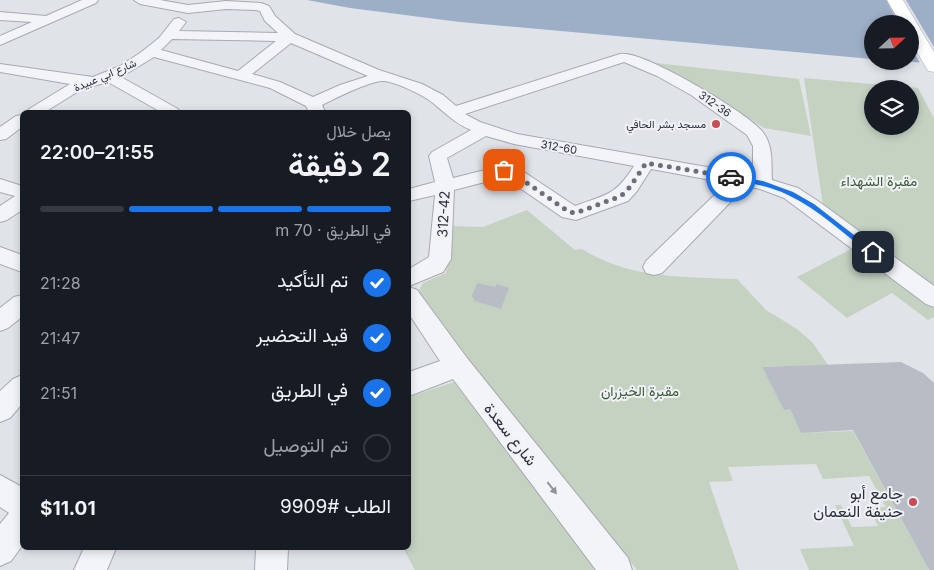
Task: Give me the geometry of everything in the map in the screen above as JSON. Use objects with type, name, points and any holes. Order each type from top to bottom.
[{"type":"main road","points":[[895,0],[904,15]]},
{"type":"main road","points":[[919,41],[934,67]]},
{"type":"street","points":[[0,41],[92,0]]},
{"type":"street","points":[[140,0],[188,9],[220,5],[260,7],[265,9],[273,21],[290,37],[242,75]]},
{"type":"street","name":"شارع ابي عبيدة","points":[[37,110],[69,90],[108,76],[136,63],[152,52],[170,35],[188,9]]},
{"type":"street","points":[[0,16],[46,19]]},
{"type":"street","name":"312-60","points":[[170,35],[290,37],[383,76],[427,92],[466,122],[484,130],[514,139],[763,183],[791,193],[811,206],[934,298]]},
{"type":"street","points":[[152,52],[275,85],[315,108],[345,88],[383,76]]},
{"type":"street","name":"312-36","points":[[452,112],[625,57],[662,73],[697,92],[754,132],[762,146],[763,183]]},
{"type":"street","points":[[0,68],[89,82]]},
{"type":"street","points":[[108,76],[159,110]]},
{"type":"street","points":[[3,130],[20,121]]},
{"type":"street","name":"312-42","points":[[411,277],[435,266],[440,259],[445,186],[438,156],[484,130]]},
{"type":"street","points":[[411,194],[504,170],[514,174],[569,212],[576,213],[621,196],[630,187],[646,163]]},
{"type":"street","points":[[1,185],[20,177]]},
{"type":"street","points":[[654,267],[742,179]]},
{"type":"street","points":[[1,185],[20,191]]},
{"type":"street","points":[[0,216],[20,202]]},
{"type":"street","points":[[0,255],[20,263]]},
{"type":"street","name":"شارع سعدة","points":[[411,299],[458,366],[616,570]]},
{"type":"street","points":[[0,321],[20,306]]},
{"type":"street","points":[[411,383],[458,366]]},
{"type":"street","points":[[0,409],[20,389]]},
{"type":"street","points":[[0,490],[20,503]]},
{"type":"street","points":[[0,550],[20,524]]},
{"type":"street","points":[[90,570],[99,550]]},
{"type":"street","points":[[272,550],[272,570]]},
{"type":"green space","points":[[638,61],[799,79],[811,136],[764,128],[699,86]]},
{"type":"green space","name":"مقبرة الشهداء","points":[[804,78],[864,83],[864,135],[919,135],[919,90],[934,118],[934,288],[823,205]]},
{"type":"green space","name":"مقبرة الخيزران","points":[[527,210],[575,250],[582,249],[600,259],[619,266],[677,277],[737,279],[766,310],[797,329],[812,342],[828,365],[762,367],[784,409],[790,409],[801,433],[853,431],[929,570],[809,570],[800,549],[854,546],[835,505],[841,505],[852,527],[878,526],[869,508],[886,507],[869,476],[823,479],[816,464],[728,467],[733,481],[709,482],[739,570],[637,570],[468,363],[418,292],[423,283],[446,273],[450,226],[483,227]]},
{"type":"green space","points":[[855,247],[934,305],[934,317],[928,320],[892,293],[847,318],[797,277]]},
{"type":"green space","points":[[454,382],[599,570],[415,570],[404,550],[411,550],[411,396]]},
{"type":"water","points":[[307,0],[934,0],[934,64],[919,62],[919,15],[864,15],[864,58],[460,22],[350,8]]},
{"type":"pier","points":[[886,0],[906,0],[915,15],[894,15]]},
{"type":"pier","points":[[919,22],[934,47],[934,66],[921,65],[919,61]]},
{"type":"building","points":[[477,283],[495,287],[497,284],[509,288],[501,309],[475,301],[472,296]]},
{"type":"building","name":"جامع أبو حنيفة النعمان","points":[[901,362],[923,373],[934,383],[934,570],[929,570],[853,430],[801,433],[790,409],[784,410],[762,367]]},
{"type":"way so far","points":[[504,170],[514,174],[572,213],[621,196],[630,187],[646,163],[731,177]]},
{"type":"place","name":"مسجد بشر الحافي","points":[[716,124]]},
{"type":"place","name":"جامع أبو حنيفة النعمان","points":[[913,502]]},
{"type":"route","points":[[731,177],[763,183],[791,193],[873,252]]}]
